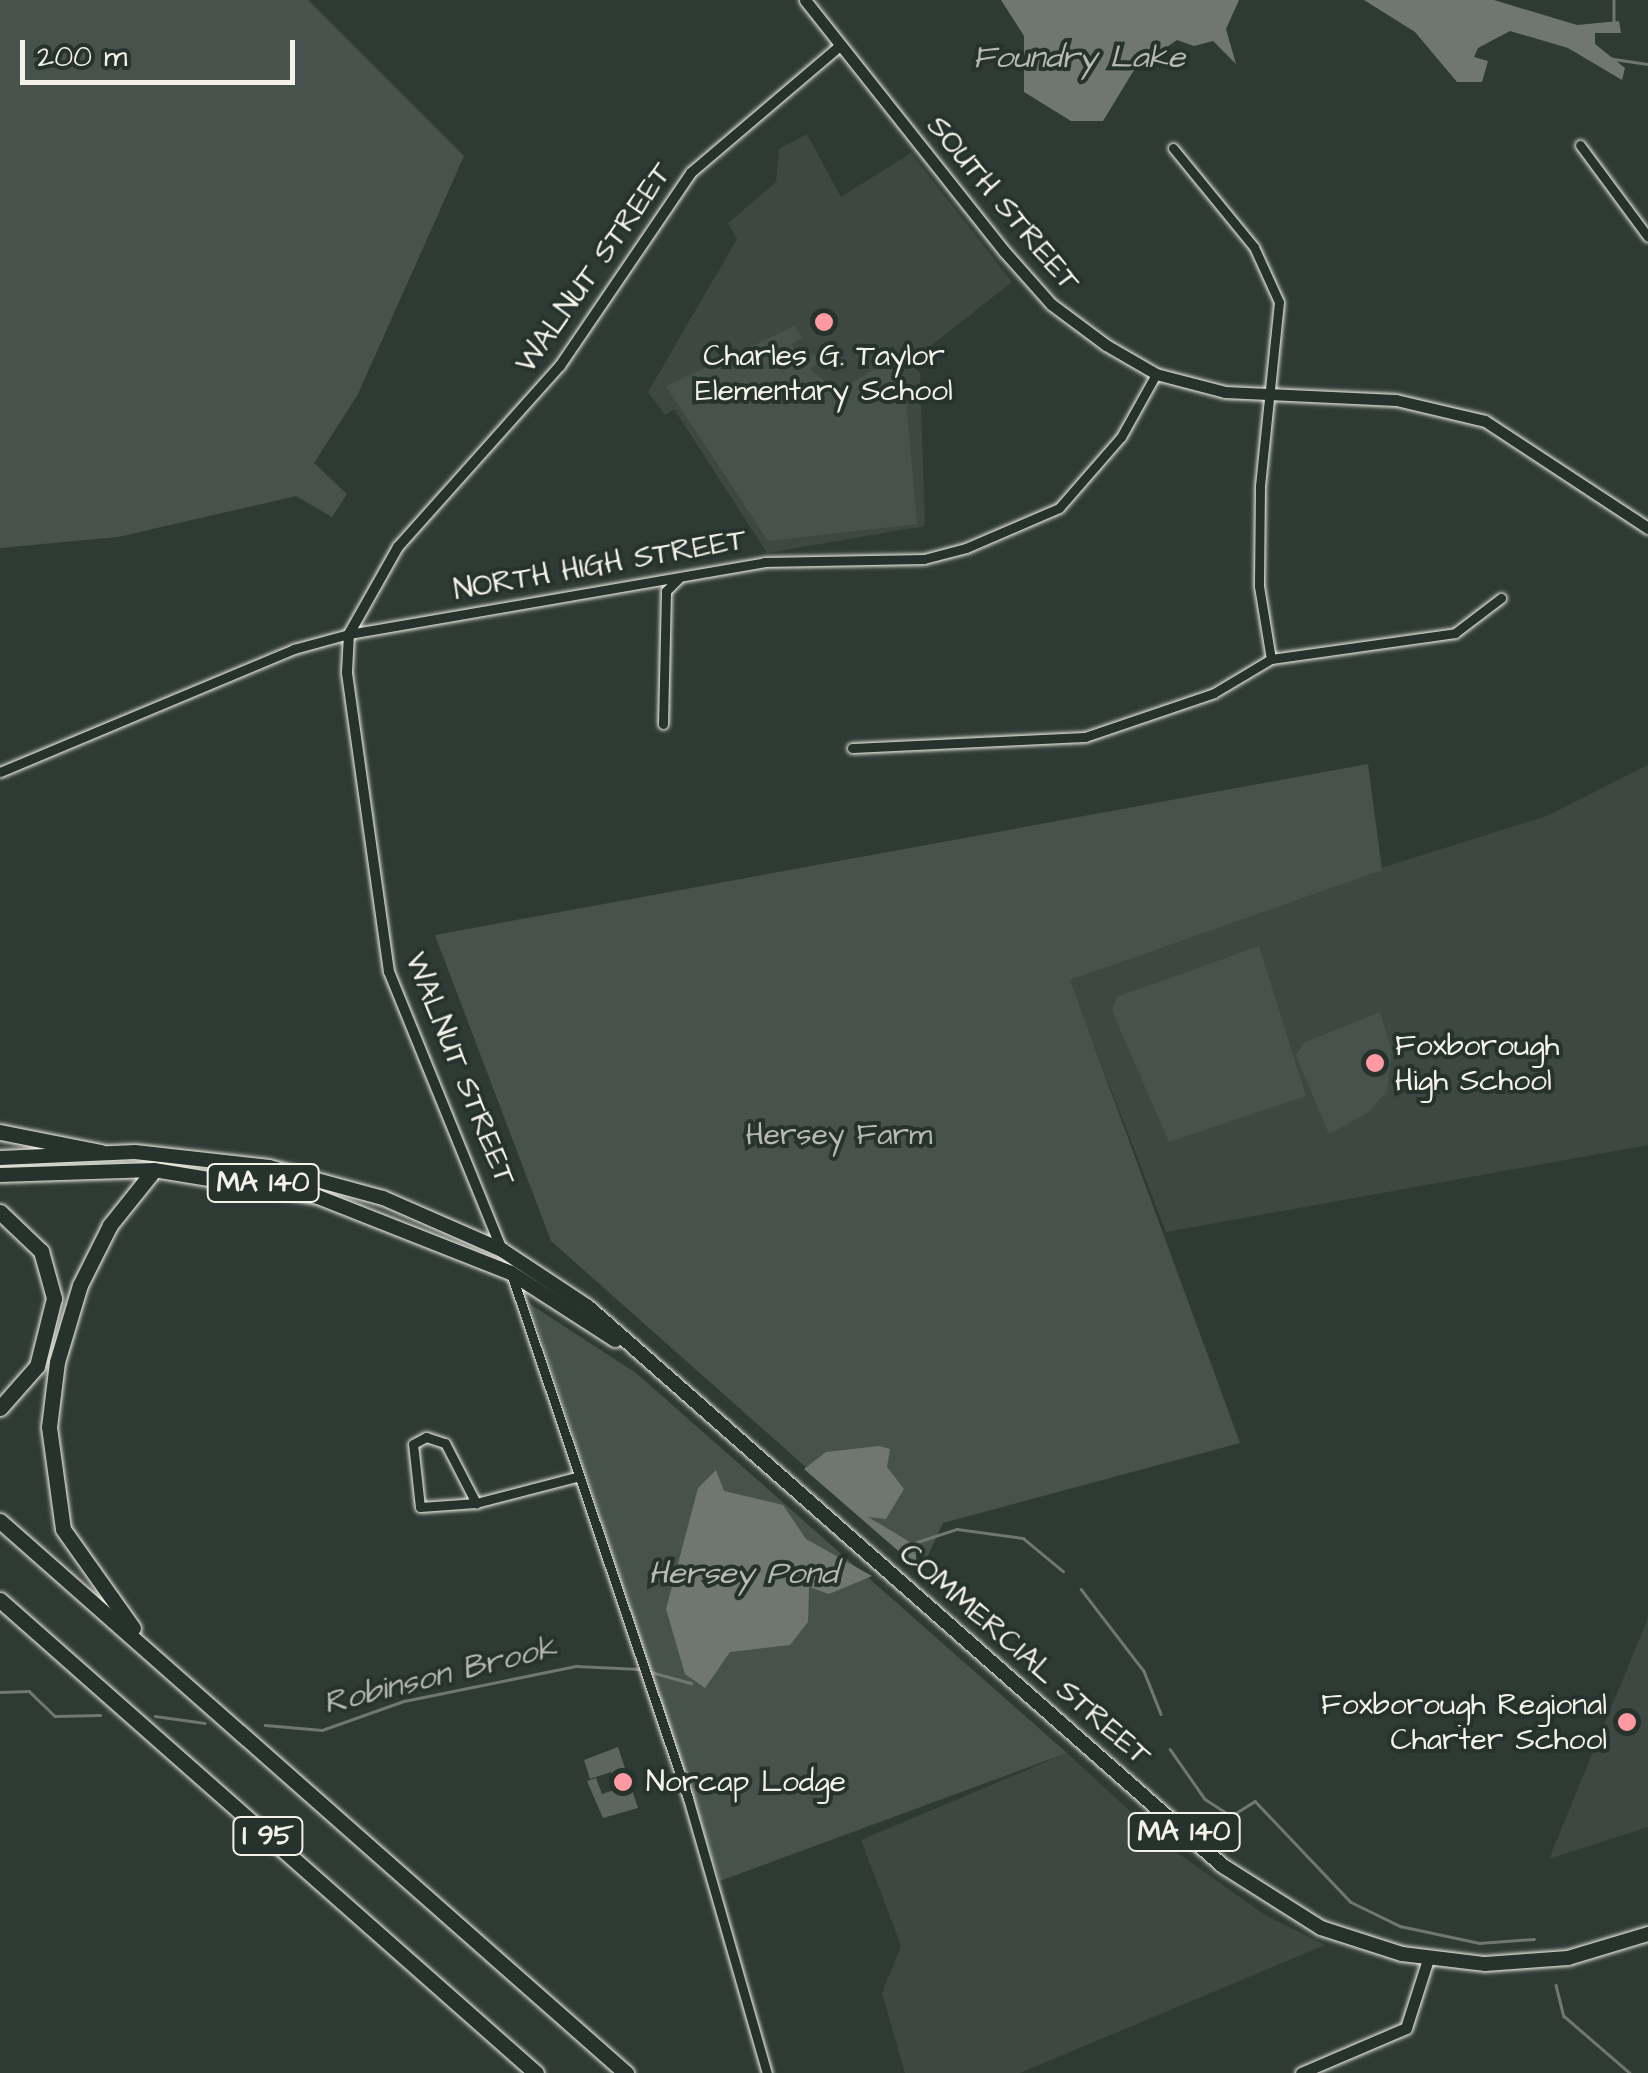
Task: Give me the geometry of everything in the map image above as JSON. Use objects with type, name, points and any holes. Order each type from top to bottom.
[{"type":"highway","points":[[0,1132],[36,1145],[102,1152]]},
{"type":"highway","points":[[153,1655],[67,1538],[52,1492],[49,1436],[57,1362],[76,1294],[107,1230],[154,1170]]},
{"type":"highway","points":[[0,1212],[41,1250],[54,1298],[37,1366],[0,1408]]},
{"type":"highway","name":"I 95","points":[[0,1520],[626,2073]]},
{"type":"highway","name":"I 95","points":[[0,1600],[536,2073]]},
{"type":"highway","points":[[0,1612],[52,1646]]},
{"type":"main road","name":"SOUTH STREET","points":[[805,0],[1051,304],[1156,374],[1264,398],[1396,400],[1485,421],[1648,528]]},
{"type":"main road","name":"COMMERCIAL STREET","points":[[0,1158],[102,1152],[202,1157],[302,1174],[399,1204],[502,1250],[588,1307],[1243,1882],[1321,1928],[1428,1959]]},
{"type":"main road","name":"COMMERCIAL STREET","points":[[0,1175],[154,1170],[335,1201],[510,1272],[665,1374]]},
{"type":"main road","name":"MA 140","points":[[1428,1959],[1542,1962],[1648,1934]]},
{"type":"main road","points":[[1301,2073],[1406,2028],[1428,1959]]},
{"type":"street","name":"WALNUT STREET","points":[[767,2073],[688,1798],[639,1664],[510,1272],[389,972],[347,672],[350,634],[398,547],[560,366],[691,173],[840,46]]},
{"type":"street","points":[[1580,145],[1648,237]]},
{"type":"street","points":[[1174,148],[1254,246],[1274,286],[1278,323],[1264,398],[1260,586],[1271,659]]},
{"type":"street","name":"NORTH HIGH STREET","points":[[0,772],[294,649],[350,634],[816,556],[924,559],[1009,531],[1059,508],[1087,480],[1156,374]]},
{"type":"street","points":[[663,724],[666,591],[680,576]]},
{"type":"street","points":[[852,748],[1084,737],[1214,694],[1271,659],[1455,633],[1501,598]]},
{"type":"street","points":[[476,1503],[444,1443],[426,1438],[412,1444],[420,1507],[476,1503],[576,1477]]},
{"type":"shaded area","name":"Charles G. Taylor Elementary School","points":[[807,134],[841,197],[911,153],[1012,282],[910,362],[920,373],[925,526],[767,553],[674,409],[665,415],[648,392],[737,239],[728,223],[776,182],[779,149]]},
{"type":"shaded area","name":"Foxborough High School","points":[[1648,765],[1648,1145],[1166,1232],[1069,980],[1314,889],[1547,816]]},
{"type":"shaded area","name":"Foxborough Regional Charter School","points":[[1648,1618],[1648,1827],[1549,1859]]},
{"type":"shaded area","points":[[1067,1753],[1169,1847],[1265,1915],[1325,1945],[1020,2073],[905,2073],[882,1993],[901,1946],[861,1840]]},
{"type":"green space","points":[[0,0],[308,0],[464,156],[358,394],[314,463],[347,494],[332,517],[296,496],[118,537],[0,548]]},
{"type":"green space","points":[[795,326],[802,338],[791,344],[803,361],[814,354],[819,362],[810,369],[837,392],[891,359],[904,378],[917,524],[768,541],[666,386]]},
{"type":"green space","name":"Hersey Farm","points":[[1368,764],[1382,870],[1070,980],[1240,1443],[943,1523],[924,1564],[909,1541],[887,1539],[551,1241],[435,935]]},
{"type":"green space","points":[[1259,946],[1306,1096],[1169,1142],[1112,1011],[1117,997]]},
{"type":"green space","points":[[1380,1012],[1392,1051],[1387,1091],[1369,1112],[1329,1134],[1296,1056],[1303,1043]]},
{"type":"green space","points":[[530,1304],[636,1373],[1067,1753],[720,1881]]},
{"type":"water","name":"Foundry Lake","points":[[1001,0],[1239,0],[1226,29],[1236,64],[1213,41],[1194,46],[1177,40],[1134,70],[1103,121],[1071,121],[1024,92],[1024,36]]},
{"type":"water","points":[[1364,0],[1494,0],[1577,25],[1619,21],[1621,33],[1595,33],[1595,44],[1625,68],[1622,80],[1568,48],[1510,31],[1478,48],[1474,57],[1488,61],[1482,82],[1457,82],[1415,32]]},
{"type":"water","name":"Hersey Pond","points":[[879,1446],[890,1449],[887,1467],[904,1489],[886,1519],[868,1517],[915,1545],[917,1566],[907,1567],[903,1555],[804,1469],[826,1452]]},
{"type":"water","name":"Hersey Pond","points":[[716,1470],[724,1491],[783,1505],[806,1539],[872,1576],[829,1594],[809,1587],[808,1622],[790,1645],[730,1652],[705,1688],[685,1674],[666,1609],[698,1488]]},
{"type":"building","name":"Norcap Lodge","points":[[618,1747],[638,1808],[603,1818],[587,1781],[596,1778],[602,1794],[617,1789],[611,1772],[590,1779],[584,1760]]},
{"type":"waterway","points":[[1614,0],[1614,22]]},
{"type":"waterway","points":[[1607,58],[1648,64]]},
{"type":"waterway","name":"Robinson Brook","points":[[911,1544],[957,1529],[1023,1538],[1063,1571]]},
{"type":"waterway","name":"Robinson Brook","points":[[1081,1589],[1144,1671],[1161,1714]]},
{"type":"waterway","name":"Robinson Brook","points":[[265,1725],[322,1730],[404,1701],[576,1666],[639,1669]]},
{"type":"waterway","name":"Robinson Brook","points":[[647,1671],[691,1683]]},
{"type":"waterway","name":"Robinson Brook","points":[[0,1692],[29,1691],[55,1716],[100,1715]]},
{"type":"waterway","name":"Robinson Brook","points":[[155,1716],[205,1723]]},
{"type":"waterway","name":"Robinson Brook","points":[[1170,1749],[1205,1799],[1231,1816],[1255,1801],[1351,1902],[1400,1926],[1479,1943],[1534,1939]]},
{"type":"waterway","name":"Robinson Brook","points":[[1556,1985],[1564,2016],[1630,2073]]},
{"type":"place","name":"Charles G. Taylor Elementary School","points":[[824,322]]},
{"type":"place","name":"Foxborough High School","points":[[1375,1063]]},
{"type":"place","name":"Foxborough Regional Charter School","points":[[1627,1722]]},
{"type":"place","name":"Norcap Lodge","points":[[623,1782]]}]
